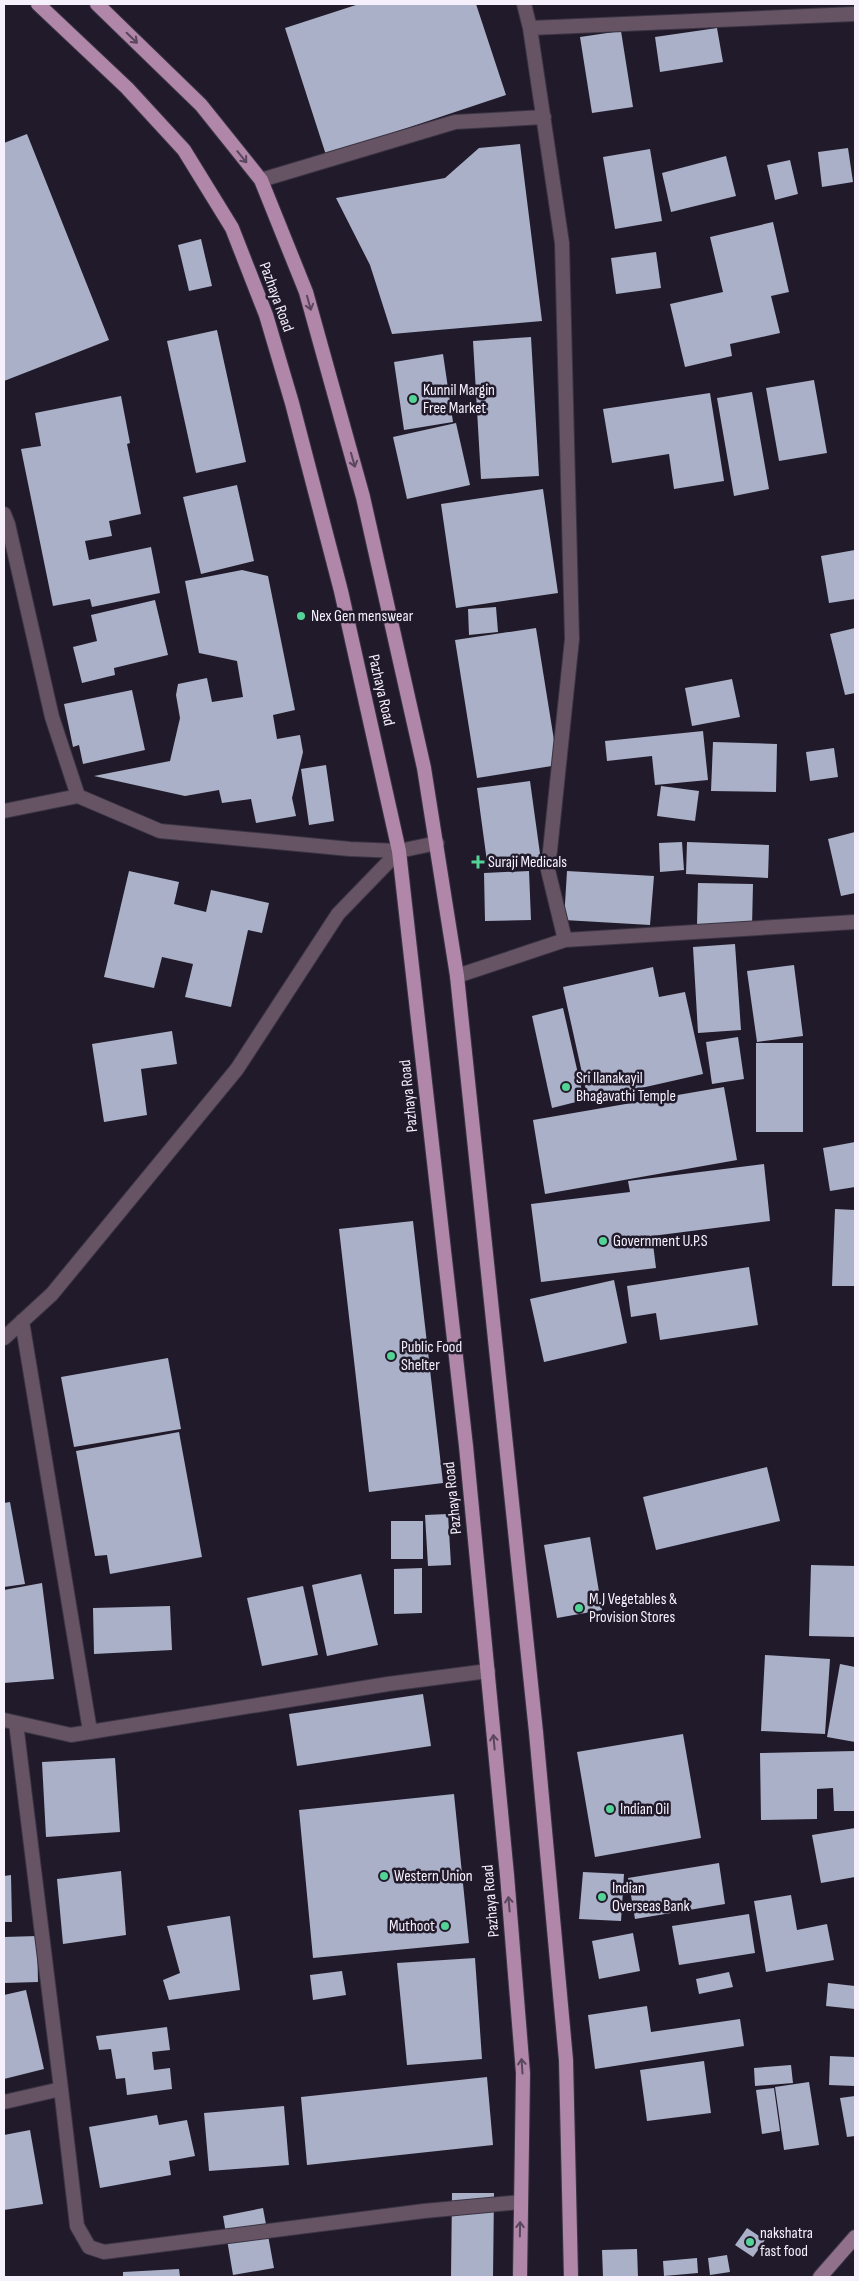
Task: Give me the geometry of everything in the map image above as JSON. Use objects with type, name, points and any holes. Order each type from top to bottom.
[{"type":"main road","name":"Pazhaya Road","points":[[38,4],[127,88],[184,150],[232,228],[266,315],[292,403],[341,591],[399,851],[466,1446],[507,1875],[523,2073],[520,2277]]},
{"type":"main road","points":[[97,4],[201,105],[261,180],[306,292],[363,497],[424,768],[457,976],[536,1732],[566,2060],[571,2277]]},
{"type":"main road","points":[[820,2277],[855,2237]]},
{"type":"street","points":[[524,4],[530,28],[562,243],[572,639],[548,870],[565,940]]},
{"type":"street","points":[[530,28],[855,14]]},
{"type":"street","points":[[261,180],[455,122],[544,117]]},
{"type":"street","points":[[4,514],[8,524],[52,717],[78,796]]},
{"type":"street","points":[[4,811],[78,796],[160,831],[399,851],[436,843]]},
{"type":"street","points":[[4,1338],[52,1294],[237,1069],[338,914],[399,851]]},
{"type":"street","points":[[457,976],[565,940],[855,922]]},
{"type":"street","points":[[22,1321],[90,1731]]},
{"type":"street","points":[[488,1671],[388,1684],[71,1734],[10,1722],[61,2089],[77,2226],[89,2247],[104,2252],[424,2211],[521,2202]]},
{"type":"street","points":[[4,2102],[61,2089]]},
{"type":"building","points":[[359,4],[476,4],[506,95],[326,155],[285,28]]},
{"type":"building","points":[[717,28],[723,62],[660,72],[655,37]]},
{"type":"building","points":[[621,31],[633,107],[592,113],[580,37]]},
{"type":"building","points":[[27,134],[109,340],[4,381],[4,143]]},
{"type":"building","points":[[520,144],[542,321],[392,334],[370,265],[336,198],[445,178],[479,148]]},
{"type":"building","points":[[848,148],[853,182],[822,187],[818,152]]},
{"type":"building","points":[[650,149],[662,221],[615,229],[603,157]]},
{"type":"building","points":[[726,156],[736,196],[671,212],[662,173]]},
{"type":"building","points":[[790,160],[798,194],[775,200],[767,165]]},
{"type":"building","points":[[773,222],[789,292],[771,296],[780,333],[730,344],[732,356],[685,367],[670,304],[723,292],[710,237]]},
{"type":"building","points":[[201,239],[212,286],[189,291],[178,245]]},
{"type":"building","points":[[656,252],[661,288],[616,294],[611,258]]},
{"type":"building","points":[[217,330],[246,462],[196,473],[167,341]]},
{"type":"building","points":[[531,337],[539,476],[481,479],[473,341]]},
{"type":"building","points":[[443,354],[453,422],[404,430],[394,362]]},
{"type":"building","points":[[814,380],[827,453],[779,461],[766,388]]},
{"type":"building","points":[[752,392],[769,489],[734,496],[717,398]]},
{"type":"building","points":[[710,393],[724,481],[674,489],[669,454],[612,463],[603,409]]},
{"type":"building","points":[[121,396],[130,443],[127,444],[141,514],[109,521],[112,536],[85,541],[89,560],[151,547],[160,593],[92,607],[90,599],[53,606],[21,449],[41,446],[35,413]]},
{"type":"building","points":[[456,423],[470,485],[407,499],[393,437]]},
{"type":"building","points":[[237,485],[254,561],[201,574],[183,497]]},
{"type":"building","points":[[543,489],[558,593],[456,608],[441,504]]},
{"type":"building","points":[[855,550],[855,599],[829,603],[821,556]]},
{"type":"building","points":[[242,570],[268,576],[295,710],[273,715],[277,739],[300,735],[303,752],[292,798],[296,816],[256,823],[251,799],[222,803],[219,790],[185,796],[94,776],[170,761],[180,718],[176,695],[178,684],[207,678],[212,702],[243,697],[237,661],[199,653],[185,581]]},
{"type":"building","points":[[155,600],[168,655],[114,668],[115,675],[82,683],[73,647],[97,641],[91,615]]},
{"type":"building","points":[[496,607],[498,632],[469,635],[468,609]]},
{"type":"building","points":[[536,628],[558,765],[477,778],[455,640]]},
{"type":"building","points":[[855,628],[855,693],[845,695],[830,634]]},
{"type":"building","points":[[732,679],[740,717],[692,726],[685,688]]},
{"type":"building","points":[[132,690],[145,750],[83,764],[79,745],[73,747],[64,704]]},
{"type":"building","points":[[703,731],[708,780],[655,785],[652,756],[607,761],[605,741]]},
{"type":"building","points":[[713,742],[777,744],[776,792],[711,791]]},
{"type":"building","points":[[834,748],[838,777],[810,781],[806,752]]},
{"type":"building","points":[[326,765],[334,821],[309,825],[301,769]]},
{"type":"building","points":[[530,781],[541,861],[488,869],[477,788]]},
{"type":"building","points":[[661,786],[699,791],[695,821],[657,816]]},
{"type":"building","points":[[855,832],[855,893],[841,896],[828,839]]},
{"type":"building","points":[[682,842],[684,870],[660,872],[659,843]]},
{"type":"building","points":[[687,842],[769,845],[768,878],[686,874]]},
{"type":"building","points":[[129,871],[179,882],[174,904],[206,912],[211,890],[269,903],[262,933],[248,930],[231,1007],[185,997],[193,964],[162,957],[154,988],[104,977]]},
{"type":"building","points":[[529,871],[531,920],[485,921],[484,873]]},
{"type":"building","points":[[567,871],[654,876],[650,925],[564,920]]},
{"type":"building","points":[[698,883],[753,884],[752,927],[697,925]]},
{"type":"building","points":[[735,944],[741,1030],[698,1033],[693,947]]},
{"type":"building","points":[[794,965],[803,1036],[757,1042],[747,971]]},
{"type":"building","points":[[653,967],[659,997],[685,992],[703,1074],[588,1100],[563,987]]},
{"type":"building","points":[[563,1008],[584,1100],[552,1108],[532,1016]]},
{"type":"building","points":[[172,1031],[177,1064],[141,1069],[147,1115],[104,1122],[92,1044]]},
{"type":"building","points":[[738,1037],[744,1079],[712,1084],[706,1042]]},
{"type":"building","points":[[756,1043],[803,1043],[803,1132],[756,1132]]},
{"type":"building","points":[[724,1087],[737,1160],[545,1194],[533,1120]]},
{"type":"building","points":[[855,1142],[855,1187],[830,1191],[823,1148]]},
{"type":"building","points":[[764,1164],[770,1221],[652,1236],[656,1268],[541,1282],[531,1204],[630,1192],[628,1181]]},
{"type":"building","points":[[835,1209],[855,1210],[855,1286],[832,1286]]},
{"type":"building","name":"Public Food Shelter","points":[[413,1221],[443,1483],[369,1492],[339,1229]]},
{"type":"building","points":[[749,1267],[758,1325],[660,1340],[656,1313],[631,1317],[627,1286]]},
{"type":"building","points":[[614,1280],[627,1343],[544,1362],[530,1299]]},
{"type":"building","points":[[168,1358],[181,1429],[74,1447],[61,1377]]},
{"type":"building","points":[[179,1432],[202,1557],[110,1574],[107,1555],[95,1556],[76,1451]]},
{"type":"building","points":[[767,1467],[780,1521],[656,1550],[643,1497]]},
{"type":"building","points":[[10,1502],[25,1584],[4,1587],[4,1503]]},
{"type":"building","points":[[448,1514],[451,1565],[428,1566],[425,1515]]},
{"type":"building","points":[[391,1521],[423,1521],[423,1559],[391,1559]]},
{"type":"building","points":[[590,1537],[602,1610],[557,1618],[544,1545]]},
{"type":"building","points":[[811,1565],[855,1566],[855,1637],[809,1636]]},
{"type":"building","points":[[422,1568],[422,1613],[394,1614],[394,1569]]},
{"type":"building","points":[[361,1574],[378,1645],[327,1656],[312,1585]]},
{"type":"building","points":[[42,1583],[54,1679],[4,1683],[4,1590]]},
{"type":"building","points":[[303,1586],[318,1655],[262,1666],[247,1598]]},
{"type":"building","points":[[170,1606],[172,1650],[94,1654],[93,1608]]},
{"type":"building","points":[[765,1655],[830,1659],[825,1734],[761,1731]]},
{"type":"building","points":[[840,1664],[855,1667],[855,1742],[827,1737]]},
{"type":"building","points":[[423,1694],[431,1746],[297,1766],[289,1714]]},
{"type":"building","points":[[683,1734],[701,1838],[595,1857],[577,1752]]},
{"type":"building","points":[[855,1751],[855,1811],[834,1811],[833,1788],[817,1789],[817,1819],[761,1820],[760,1753]]},
{"type":"building","points":[[115,1758],[120,1832],[46,1837],[42,1762]]},
{"type":"building","name":"Western Union","points":[[454,1794],[469,1943],[313,1958],[299,1810]]},
{"type":"building","points":[[855,1828],[855,1877],[821,1883],[812,1835]]},
{"type":"building","points":[[719,1863],[725,1904],[635,1919],[628,1878]]},
{"type":"building","points":[[121,1871],[126,1935],[63,1944],[57,1879]]},
{"type":"building","name":"Indian Overseas Bank","points":[[583,1872],[624,1874],[621,1921],[579,1919]]},
{"type":"building","points":[[11,1875],[12,1922],[4,1922],[4,1876]]},
{"type":"building","points":[[791,1895],[797,1930],[827,1924],[834,1960],[766,1972],[754,1901]]},
{"type":"building","points":[[749,1914],[755,1953],[679,1965],[672,1926]]},
{"type":"building","points":[[230,1916],[240,1990],[169,2000],[163,1980],[180,1973],[167,1926]]},
{"type":"building","points":[[633,1933],[640,1971],[599,1979],[592,1941]]},
{"type":"building","points":[[37,1936],[38,1982],[4,1983],[4,1937]]},
{"type":"building","points":[[475,1958],[482,2059],[407,2065],[397,1963]]},
{"type":"building","points":[[342,1971],[346,1995],[313,2000],[310,1975]]},
{"type":"building","points":[[729,1972],[733,1987],[699,1994],[696,1979]]},
{"type":"building","points":[[828,1983],[855,1986],[855,2009],[826,2006]]},
{"type":"building","points":[[26,1990],[44,2069],[4,2079],[4,1995]]},
{"type":"building","points":[[647,2006],[651,2032],[740,2019],[744,2046],[595,2069],[588,2015]]},
{"type":"building","points":[[167,2027],[170,2050],[152,2052],[154,2070],[170,2068],[172,2089],[127,2095],[125,2078],[116,2079],[111,2049],[99,2050],[96,2036]]},
{"type":"building","points":[[830,2056],[855,2057],[855,2086],[829,2085]]},
{"type":"building","points":[[704,2061],[711,2113],[647,2121],[640,2070]]},
{"type":"building","points":[[791,2065],[793,2083],[755,2086],[754,2068]]},
{"type":"building","points":[[487,2077],[493,2145],[307,2165],[301,2097]]},
{"type":"building","points":[[809,2082],[819,2145],[784,2150],[775,2087]]},
{"type":"building","points":[[774,2088],[780,2131],[762,2134],[756,2090]]},
{"type":"building","points":[[855,2096],[855,2136],[847,2137],[840,2098]]},
{"type":"building","points":[[284,2106],[289,2165],[209,2171],[204,2113]]},
{"type":"building","points":[[157,2115],[159,2125],[187,2120],[195,2156],[169,2161],[171,2175],[100,2188],[89,2127]]},
{"type":"building","points":[[30,2130],[43,2204],[4,2210],[4,2135]]},
{"type":"building","points":[[452,2193],[494,2193],[493,2277],[451,2277]]},
{"type":"building","points":[[263,2208],[274,2268],[233,2275],[223,2216]]},
{"type":"building","name":"nakshatra fast food","points":[[747,2228],[765,2240],[753,2257],[735,2245]]},
{"type":"building","points":[[637,2249],[638,2277],[603,2277],[602,2250]]},
{"type":"building","points":[[727,2255],[730,2272],[710,2275],[708,2258]]},
{"type":"building","points":[[697,2258],[698,2273],[664,2276],[663,2261]]},
{"type":"building","points":[[179,2269],[180,2277],[123,2277],[123,2272]]},
{"type":"place","name":"Kunnil Margin Free Market","points":[[413,399]]},
{"type":"place","name":"Nex Gen menswear","points":[[301,616]]},
{"type":"place","name":"Suraji Medicals","points":[[478,862]]},
{"type":"place","name":"Sri Ilanakayil Bhagavathi Temple","points":[[566,1087]]},
{"type":"place","name":"Government U.P.S","points":[[603,1241]]},
{"type":"place","name":"Public Food Shelter","points":[[391,1356]]},
{"type":"place","name":"M.J Vegetables & Provision Stores","points":[[579,1608]]},
{"type":"place","name":"Indian Oil","points":[[610,1809]]},
{"type":"place","name":"Western Union","points":[[384,1876]]},
{"type":"place","name":"Indian Overseas Bank","points":[[602,1897]]},
{"type":"place","name":"Muthoot","points":[[445,1926]]},
{"type":"place","name":"nakshatra fast food","points":[[750,2242]]}]
